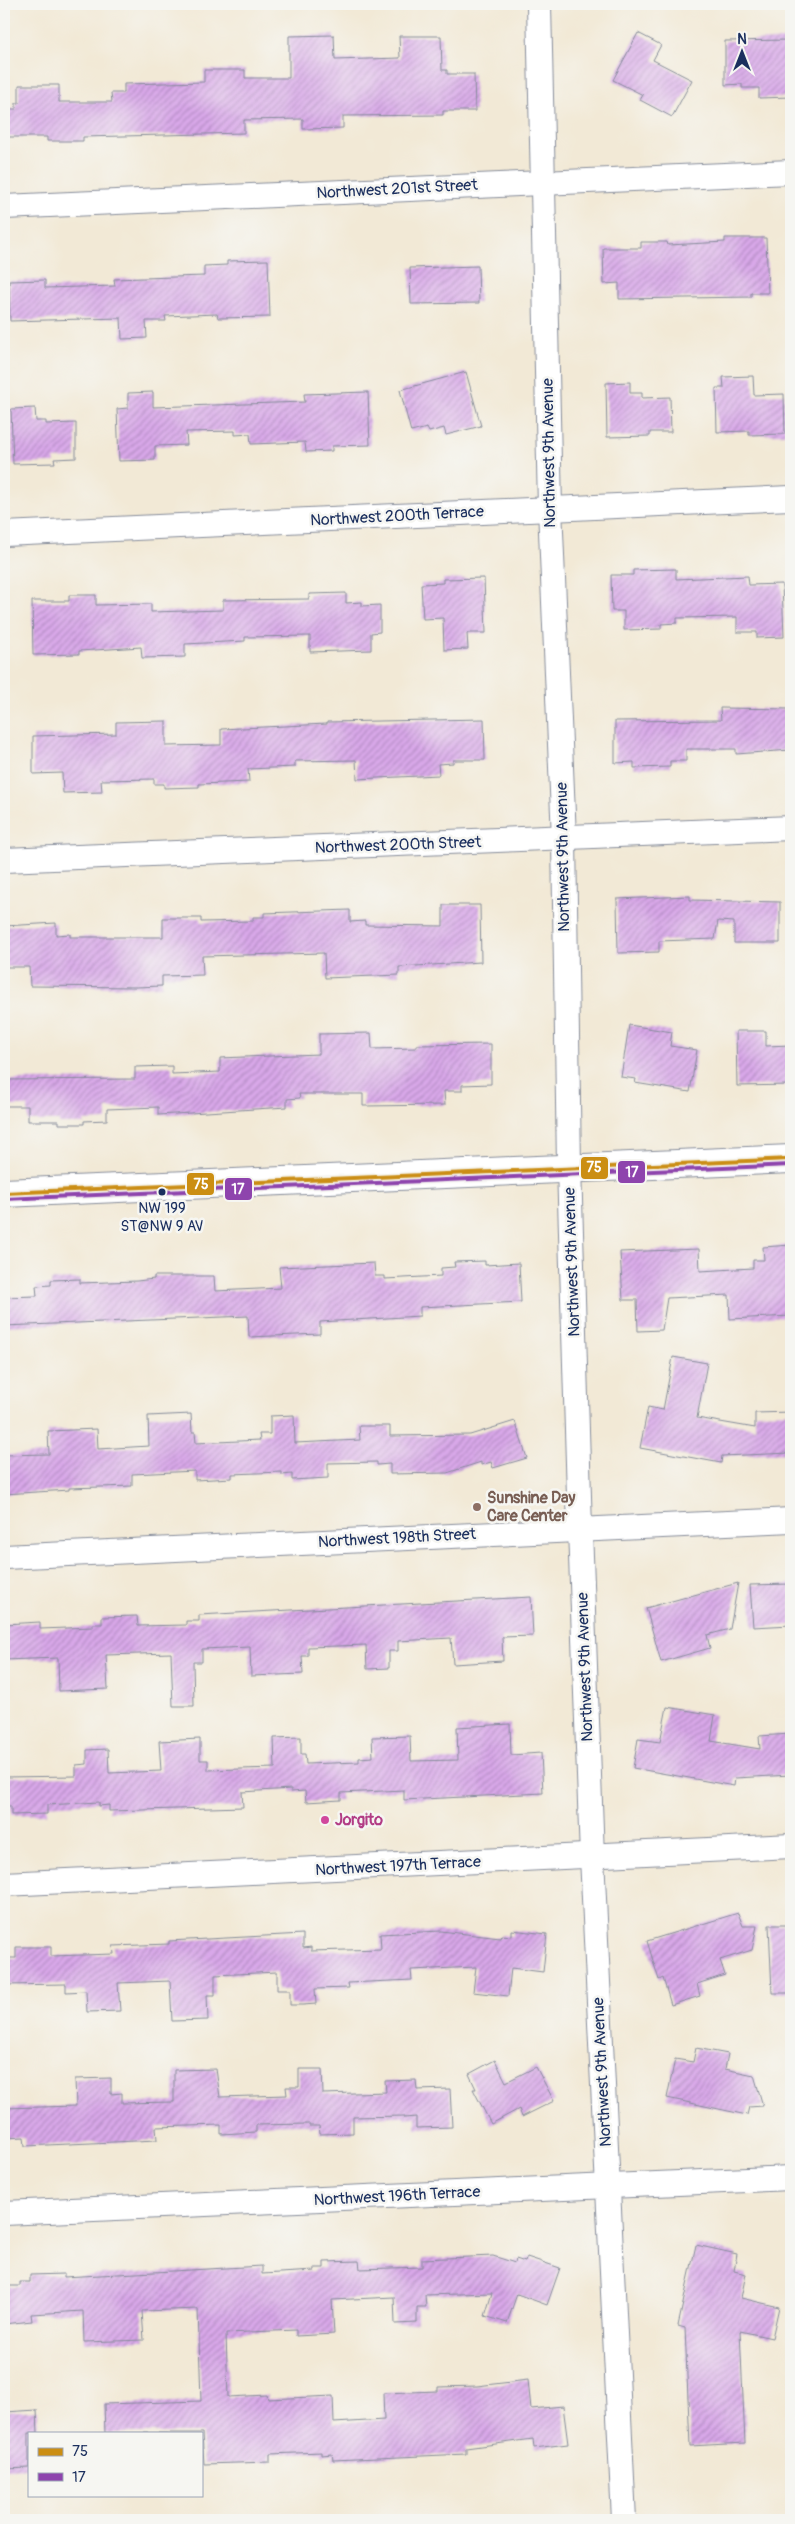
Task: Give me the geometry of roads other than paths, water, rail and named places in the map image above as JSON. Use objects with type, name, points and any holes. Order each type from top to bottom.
[{"type":"main road","points":[[4,1193],[569,1167],[791,1159]]},
{"type":"street","name":"Northwest 9th Avenue","points":[[539,4],[550,508],[564,838],[569,1167],[580,1530],[592,1856],[624,2520]]},
{"type":"street","name":"Northwest 201st Street","points":[[4,207],[791,172]]},
{"type":"street","name":"Northwest 200th Terrace","points":[[4,534],[791,498]]},
{"type":"street","name":"Northwest 200th Street","points":[[4,860],[791,828]]},
{"type":"street","name":"Northwest 198th Street","points":[[4,1557],[791,1520]]},
{"type":"street","name":"Northwest 197th Terrace","points":[[4,1884],[791,1846]]},
{"type":"street","name":"Northwest 196th Terrace","points":[[4,2213],[791,2178]]},
{"type":"place","name":"NW 199 ST@NW 9 AV","points":[[162,1192]]},
{"type":"place","name":"Sunshine Day Care Center","points":[[477,1507]]},
{"type":"place","name":"Jorgito","points":[[325,1820]]}]
